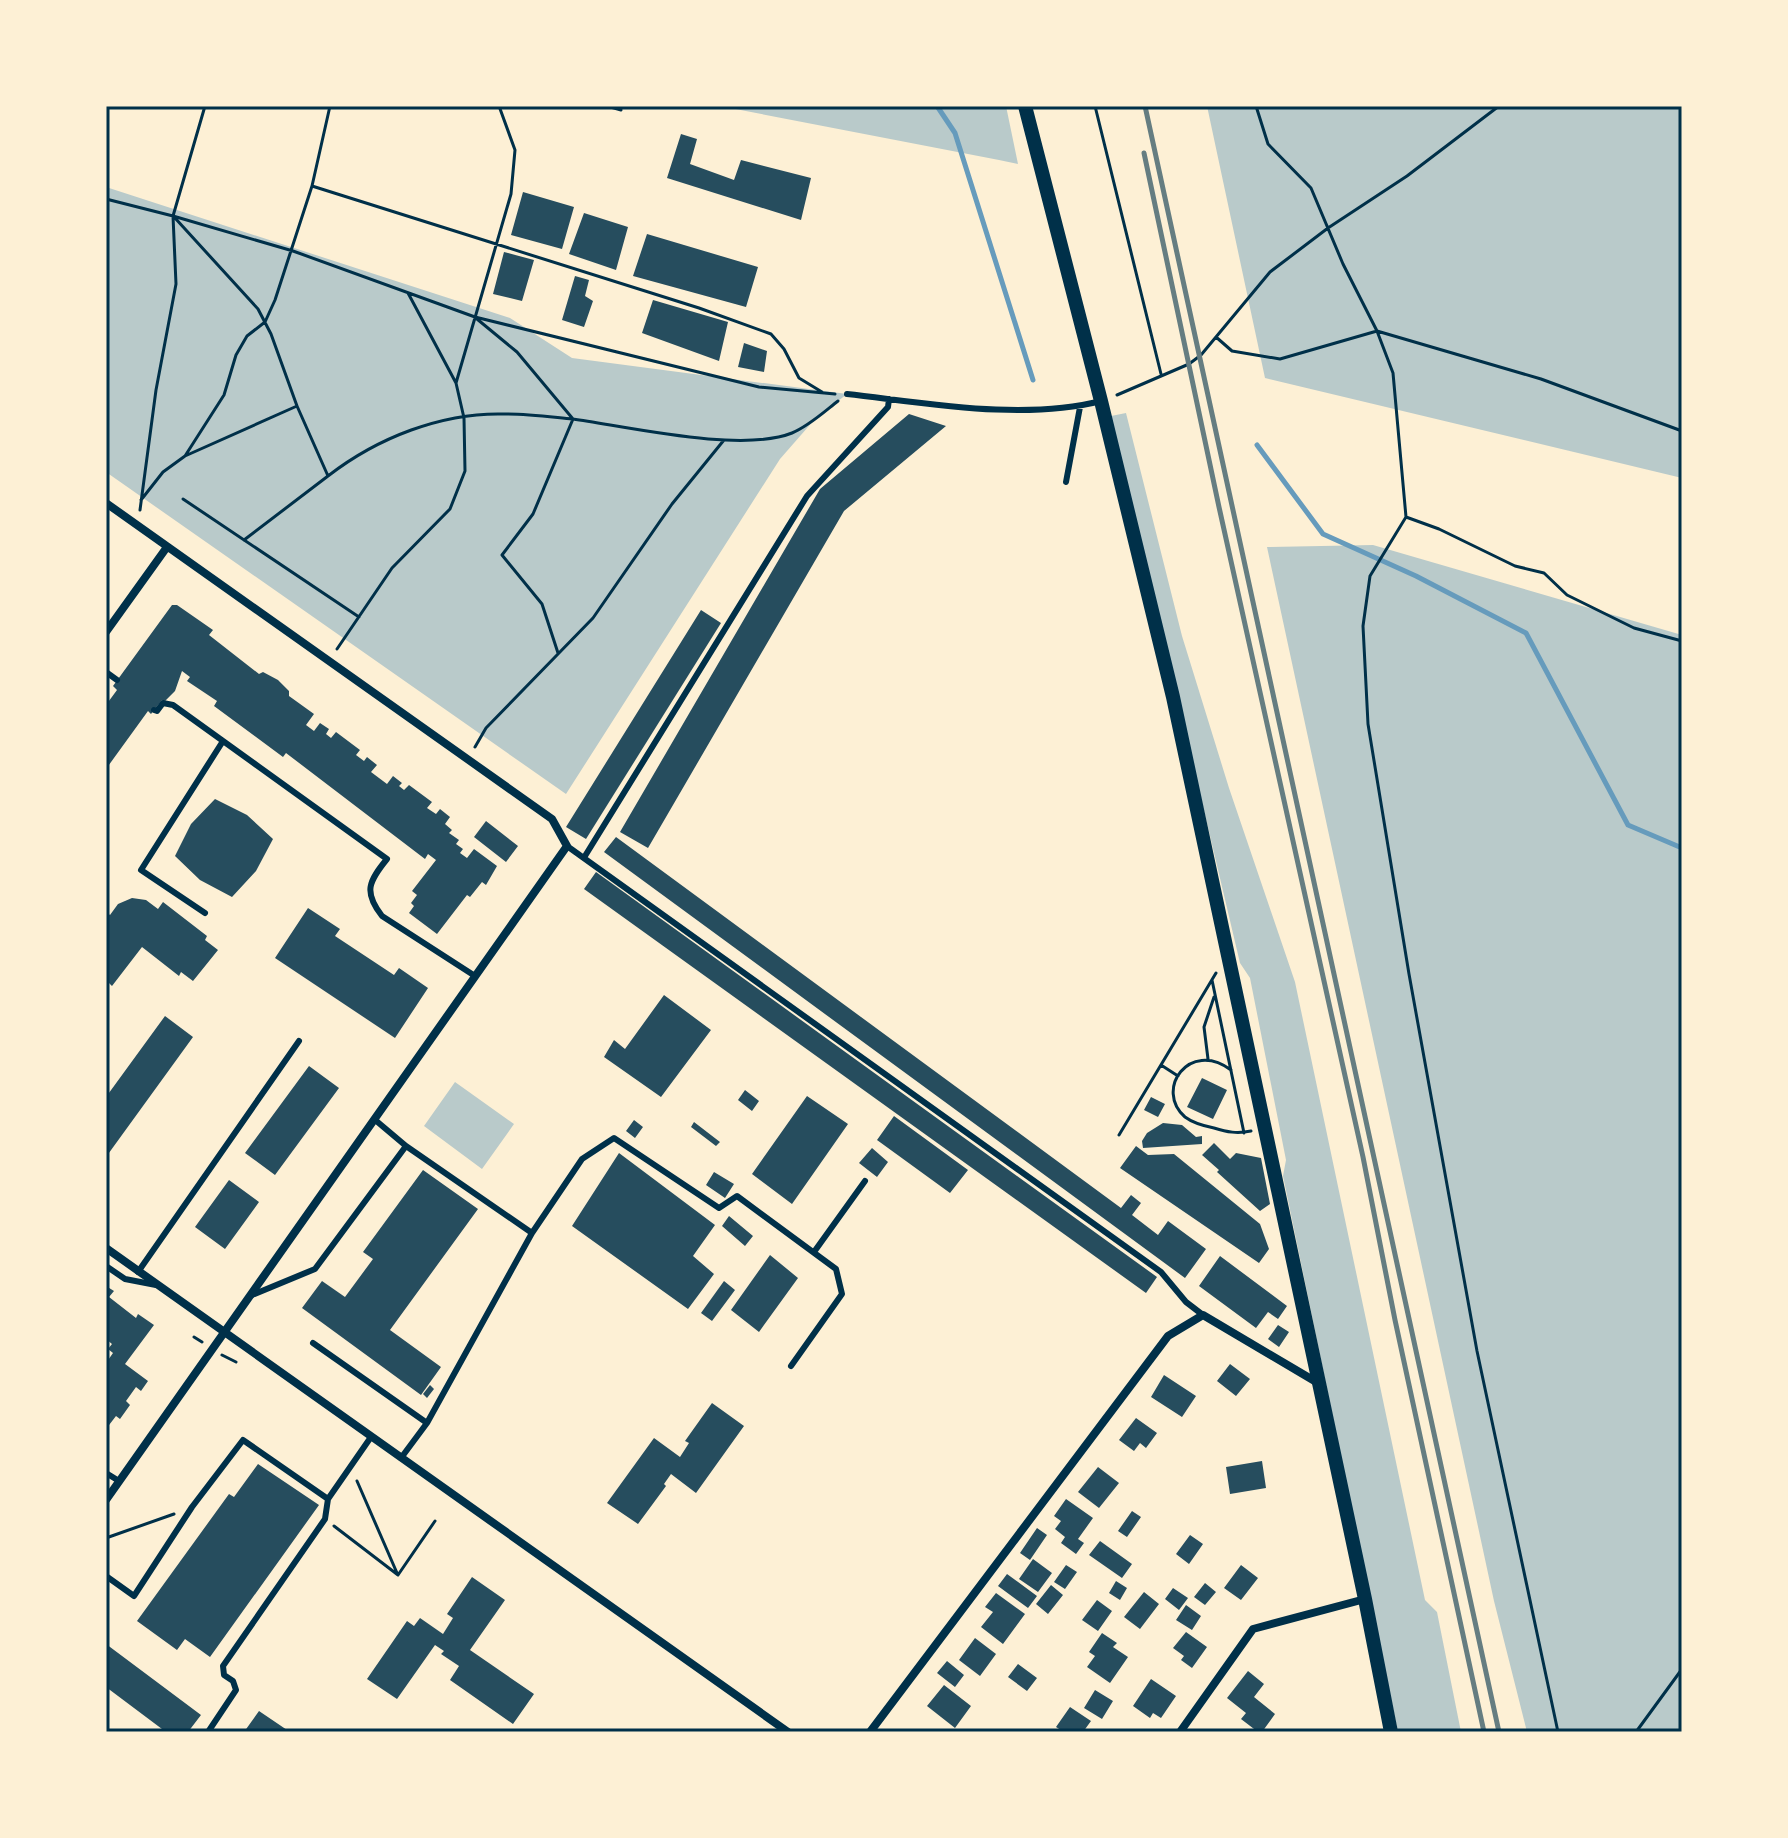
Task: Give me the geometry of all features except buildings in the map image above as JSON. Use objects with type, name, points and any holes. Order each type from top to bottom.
[{"type":"street","points":[[1025,106],[1173,697],[1391,1732]]},
{"type":"street","points":[[106,503],[552,819],[567,846],[106,1500]]},
{"type":"street","points":[[106,632],[167,547]]},
{"type":"street","points":[[106,1248],[788,1732]]},
{"type":"street","points":[[870,1732],[1168,1336],[1203,1315],[1318,1383]]},
{"type":"street","points":[[1180,1732],[1253,1629],[1365,1599]]},
{"type":"lane","points":[[847,394],[982,408],[1080,407],[1101,401]]},
{"type":"lane","points":[[585,856],[807,496],[888,407],[889,399]]},
{"type":"lane","points":[[1066,482],[1080,407]]},
{"type":"lane","points":[[106,672],[117,680]]},
{"type":"lane","points":[[154,710],[157,711],[163,703],[173,705],[387,859],[372,878],[372,904],[382,916],[475,976]]},
{"type":"lane","points":[[205,913],[141,870],[223,741]]},
{"type":"lane","points":[[567,846],[1161,1272],[1186,1302],[1203,1315]]},
{"type":"lane","points":[[138,1272],[299,1041]]},
{"type":"lane","points":[[374,1119],[406,1146],[532,1233]]},
{"type":"lane","points":[[401,1458],[427,1423],[532,1233],[582,1159],[614,1138],[650,1159],[719,1208],[737,1196],[836,1269],[842,1294],[791,1366]]},
{"type":"lane","points":[[249,1297],[315,1269],[406,1146]]},
{"type":"lane","points":[[814,1252],[865,1181]]},
{"type":"lane","points":[[106,1266],[125,1279],[156,1285]]},
{"type":"lane","points":[[313,1343],[427,1423]]},
{"type":"lane","points":[[208,1732],[236,1690],[233,1681],[224,1675],[223,1666],[325,1519],[328,1499],[371,1437]]},
{"type":"lane","points":[[106,1576],[134,1596],[192,1507],[243,1440],[328,1499]]},
{"type":"lane","points":[[106,1473],[119,1481]]},
{"type":"path","points":[[138,527],[156,390],[176,284],[173,216],[205,106]]},
{"type":"path","points":[[185,456],[224,395],[241,346],[247,336],[265,322],[293,251],[330,106]]},
{"type":"path","points":[[456,383],[511,194],[515,150],[499,106]]},
{"type":"path","points":[[607,106],[621,110]]},
{"type":"path","points":[[1095,106],[1161,375]]},
{"type":"path","points":[[1256,106],[1268,144],[1311,188],[1393,373],[1406,517],[1370,576],[1363,626],[1368,724],[1409,974],[1477,1351],[1558,1732]]},
{"type":"path","points":[[1101,401],[1189,364],[1201,355],[1270,272],[1328,228],[1407,176],[1499,106]]},
{"type":"path","points":[[312,186],[699,308],[771,334],[784,349],[799,378],[825,394]]},
{"type":"path","points":[[106,199],[293,251],[475,317],[759,387],[847,394]]},
{"type":"path","points":[[173,216],[258,309],[328,476]]},
{"type":"path","points":[[328,662],[392,568],[450,509],[465,471],[464,418],[456,383],[408,293]]},
{"type":"path","points":[[475,317],[517,352],[573,419]]},
{"type":"path","points":[[1216,337],[1232,351],[1280,359],[1377,331],[1541,379],[1682,431]]},
{"type":"path","points":[[244,540],[351,458],[384,440],[430,424],[504,414],[573,419],[724,440],[770,438],[793,432],[847,394]]},
{"type":"path","points":[[141,501],[163,472],[185,456],[297,406]]},
{"type":"path","points":[[558,653],[542,604],[502,555],[533,514],[573,419]]},
{"type":"path","points":[[467,761],[486,728],[593,618],[672,504],[724,440]]},
{"type":"path","points":[[183,499],[359,617]]},
{"type":"path","points":[[1406,517],[1439,529],[1515,566],[1544,573],[1567,595],[1634,628],[1682,641]]},
{"type":"path","points":[[1119,1135],[1220,966]]},
{"type":"path","points":[[1212,980],[1244,1133]]},
{"type":"path","points":[[1208,1059],[1204,1027],[1215,994]]},
{"type":"path","points":[[1231,1070],[1220,1061],[1208,1059],[1186,1066],[1178,1076],[1174,1097],[1178,1108],[1197,1124],[1244,1133],[1257,1130]]},
{"type":"path","points":[[1160,1065],[1178,1076]]},
{"type":"path","points":[[351,1466],[398,1575]]},
{"type":"path","points":[[106,1538],[192,1507]]},
{"type":"path","points":[[325,1519],[398,1575]]},
{"type":"path","points":[[398,1575],[435,1521]]},
{"type":"path","points":[[1636,1732],[1682,1669]]},
{"type":"shaded area","points":[[720,106],[1006,106],[1018,164],[999,160]]},
{"type":"shaded area","points":[[1207,106],[1682,106],[1682,478],[1265,378]]},
{"type":"shaded area","points":[[106,187],[510,318],[572,358],[847,394],[815,419],[780,459],[566,794],[106,472]]},
{"type":"shaded area","points":[[1126,413],[1182,636],[1229,788],[1295,982],[1425,1600],[1437,1612],[1461,1732],[1398,1732],[1283,1176],[1286,1160],[1250,978],[1240,963],[1111,416]]},
{"type":"shaded area","points":[[1373,545],[1682,635],[1682,1732],[1527,1732],[1494,1601],[1267,547]]},
{"type":"shaded area","points":[[455,1082],[514,1124],[482,1169],[424,1126]]},
{"type":"waterway","points":[[937,106],[955,133],[1033,380]]},
{"type":"waterway","points":[[1257,445],[1323,534],[1416,576],[1526,633],[1628,825],[1682,848]]},
{"type":"railway","points":[[1145,106],[1499,1732]]},
{"type":"railway","points":[[1144,153],[1363,1157],[1484,1732]]}]
